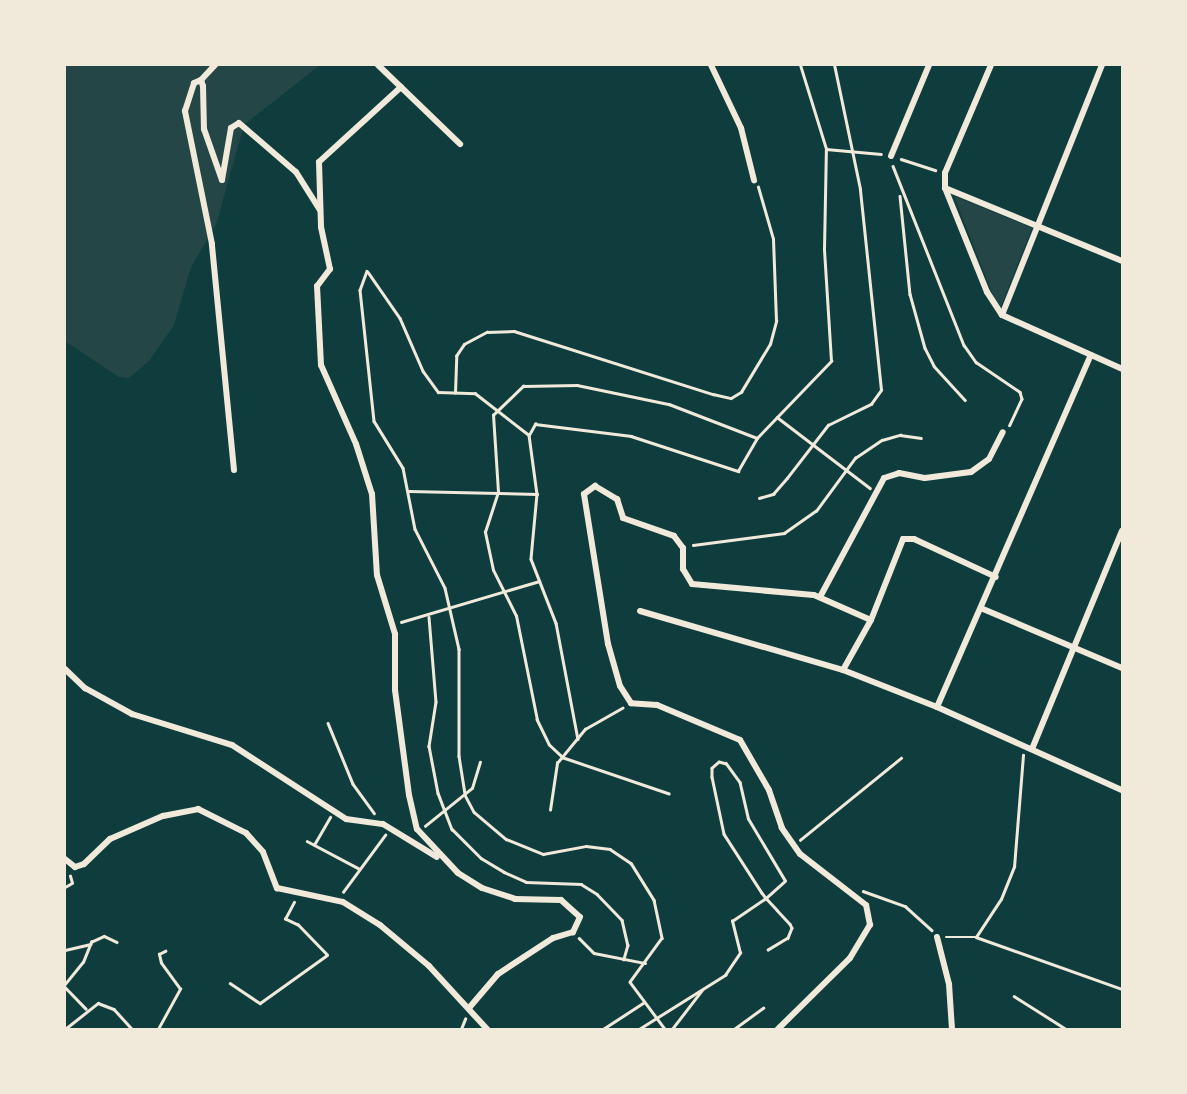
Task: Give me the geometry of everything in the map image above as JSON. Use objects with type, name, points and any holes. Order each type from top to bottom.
[{"type":"street","points":[[215,65],[191,87],[185,111],[212,244],[234,470]]},
{"type":"street","points":[[378,65],[460,144]]},
{"type":"street","points":[[711,65],[741,128],[754,180]]},
{"type":"street","points":[[891,156],[929,65]]},
{"type":"street","points":[[991,65],[949,162],[945,188],[987,292],[1002,315],[1122,369]]},
{"type":"street","points":[[1002,315],[1102,65]]},
{"type":"street","points":[[201,80],[204,129],[222,180],[231,128],[239,123],[296,172],[321,211]]},
{"type":"street","points":[[401,87],[319,162],[321,211],[330,268],[317,286],[321,365],[356,444],[372,494],[377,575],[392,624],[402,747],[417,829],[458,873]]},
{"type":"street","points":[[945,188],[1122,261]]},
{"type":"street","points":[[937,707],[983,609],[1091,355]]},
{"type":"street","points":[[820,597],[876,492],[891,474],[947,478],[971,472],[989,459],[1003,432]]},
{"type":"street","points":[[778,1029],[850,958],[870,925],[866,905],[816,868],[795,844],[740,740],[657,705],[631,703],[620,686],[608,644],[584,494],[594,486],[617,499],[623,518],[674,536],[683,548],[683,569],[692,584],[820,597],[871,620]]},
{"type":"street","points":[[1032,749],[1122,531]]},
{"type":"street","points":[[843,670],[871,620],[903,539],[915,539],[996,577]]},
{"type":"street","points":[[983,609],[1122,668]]},
{"type":"street","points":[[640,611],[843,670],[937,707],[1122,790]]},
{"type":"street","points":[[65,669],[85,688],[146,722],[253,755],[334,811],[360,823],[383,824],[391,828],[482,888],[515,900],[569,903],[580,917],[573,932],[553,938],[498,974],[469,1007]]},
{"type":"street","points":[[65,859],[73,866],[84,864],[110,839],[163,816],[198,810],[246,834],[263,852],[277,888],[338,901],[380,925],[469,1007],[487,1029]]},
{"type":"street","points":[[937,937],[949,984],[952,1029]]},
{"type":"path","points":[[578,739],[556,623],[531,559],[537,494],[529,435],[535,424],[631,436],[738,471],[757,438],[831,361],[833,346],[825,273],[826,149],[800,65]]},
{"type":"path","points":[[759,498],[780,486],[812,442],[841,415],[871,404],[881,390],[860,189],[834,65]]},
{"type":"path","points":[[891,156],[900,192],[910,294],[925,348],[934,366],[965,400]]},
{"type":"path","points":[[455,393],[456,356],[464,344],[487,332],[514,331],[713,394],[730,398],[741,392],[770,344],[776,321],[773,239],[754,180]]},
{"type":"path","points":[[900,192],[964,345],[976,362],[1020,392],[1022,399],[1013,413],[1013,422],[1003,432]]},
{"type":"path","points":[[529,435],[475,393],[438,392],[423,371],[400,318],[367,271],[360,290],[374,421],[403,468],[415,529],[444,588],[459,649],[459,755],[465,795],[474,812],[506,839],[543,853],[586,846],[610,849],[631,863],[660,919],[662,938],[630,982],[643,1003],[665,1029]]},
{"type":"path","points":[[669,794],[563,758],[549,745],[537,720],[516,615],[502,592],[485,532],[498,492],[493,415],[523,386],[577,385],[669,404],[757,438]]},
{"type":"path","points":[[777,417],[876,492]]},
{"type":"path","points":[[683,548],[704,541],[759,540],[784,533],[816,512],[845,468],[882,440],[900,435],[921,438]]},
{"type":"path","points":[[409,491],[537,494]]},
{"type":"path","points":[[392,624],[429,617],[539,581]]},
{"type":"path","points":[[429,617],[435,645],[436,702],[429,746],[443,812],[463,843],[504,872],[526,882],[582,884],[597,894],[622,920],[628,945],[624,958]]},
{"type":"path","points":[[550,810],[549,791],[563,758],[585,729],[631,703]]},
{"type":"path","points":[[328,723],[353,783],[383,824]]},
{"type":"path","points":[[976,937],[1001,899],[1014,867],[1024,745]]},
{"type":"path","points":[[795,844],[901,758]]},
{"type":"path","points":[[417,829],[465,795],[477,777],[480,762]]},
{"type":"path","points":[[639,1029],[725,975],[738,960],[732,921],[766,898],[785,881],[748,819],[740,783],[726,764],[719,762],[712,768],[712,777],[724,834],[766,898],[792,932],[768,950]]},
{"type":"path","points":[[314,845],[334,811]]},
{"type":"path","points":[[338,901],[358,869],[391,828]]},
{"type":"path","points":[[307,841],[358,869]]},
{"type":"path","points":[[65,887],[72,883],[73,866]]},
{"type":"path","points":[[844,888],[878,893],[905,906],[937,937],[976,937],[1122,989]]},
{"type":"path","points":[[230,983],[260,1003],[327,955],[299,925],[285,919],[300,893]]},
{"type":"path","points":[[573,932],[594,953],[645,963]]},
{"type":"path","points":[[65,950],[90,944],[104,936],[117,942]]},
{"type":"path","points":[[86,1009],[65,986],[83,962],[90,944]]},
{"type":"path","points":[[158,1029],[180,989],[161,963],[159,954],[164,951]]},
{"type":"path","points":[[672,1029],[703,988]]},
{"type":"path","points":[[1014,996],[1066,1029]]},
{"type":"path","points":[[65,1029],[86,1009],[98,1003],[107,1005],[132,1029]]},
{"type":"path","points":[[603,1029],[643,1003]]},
{"type":"path","points":[[734,1029],[764,1008]]},
{"type":"shaded area","points":[[65,65],[320,65],[244,125],[216,225],[191,267],[174,325],[149,361],[129,378],[119,377],[65,341]]},
{"type":"shaded area","points":[[954,196],[1032,228],[1001,306],[995,300]]}]
